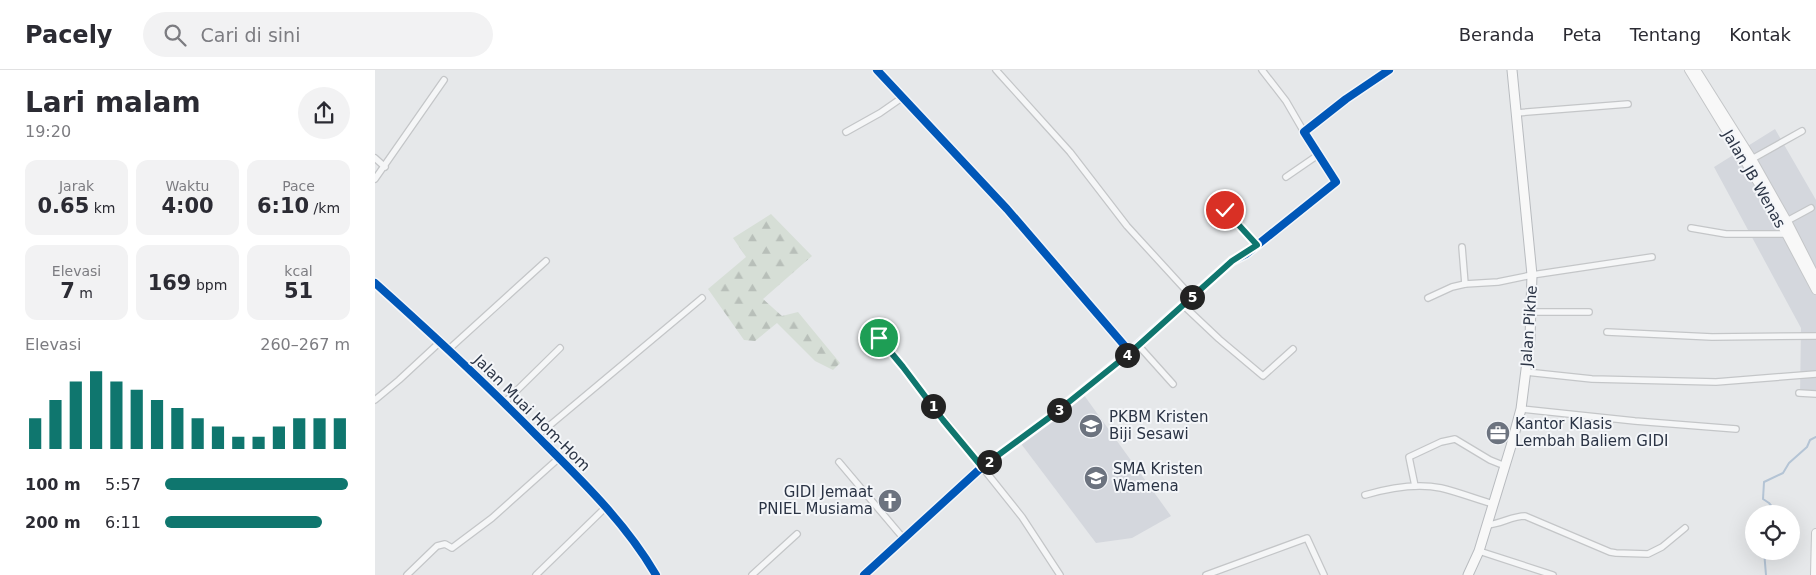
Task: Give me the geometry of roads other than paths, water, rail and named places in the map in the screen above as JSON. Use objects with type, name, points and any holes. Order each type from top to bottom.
[{"type":"highway","name":"Jalan Pikhe","points":[[1468,575],[1479,551],[1521,409],[1532,312],[1532,275],[1512,70]]},
{"type":"main road","name":"Jalan JB Wenas","points":[[1689,70],[1768,195],[1787,221],[1813,265],[1816,278]]},
{"type":"main road","name":"Jalan JB Wenas","points":[[1696,70],[1752,159],[1785,234],[1816,290]]},
{"type":"main road","points":[[1815,575],[1816,533]]},
{"type":"street","points":[[877,70],[1007,209],[1131,352]]},
{"type":"street","points":[[996,70],[1070,152],[1127,226],[1192,297]]},
{"type":"street","points":[[864,575],[982,467],[1054,414],[1131,352],[1232,261],[1257,245],[1336,182],[1286,101],[1262,70]]},
{"type":"street","points":[[1304,132],[1382,72],[1389,70]]},
{"type":"street","points":[[375,179],[444,80]]},
{"type":"street","points":[[845,132],[872,118],[903,97]]},
{"type":"street","points":[[1516,113],[1628,104]]},
{"type":"street","points":[[1752,159],[1802,131]]},
{"type":"street","points":[[1286,177],[1318,155]]},
{"type":"street","points":[[375,158],[385,167]]},
{"type":"street","points":[[1787,221],[1811,208]]},
{"type":"street","points":[[1225,210],[1257,245]]},
{"type":"street","points":[[1691,228],[1726,234],[1785,234]]},
{"type":"street","points":[[1463,247],[1465,284]]},
{"type":"street","points":[[1428,298],[1452,287],[1465,284],[1497,282],[1652,257]]},
{"type":"street","points":[[448,350],[546,260]]},
{"type":"street","name":"Jalan Muai Hom-Hom","points":[[375,283],[505,402],[559,458],[606,507],[639,548],[656,575]]},
{"type":"street","points":[[537,436],[702,298]]},
{"type":"street","points":[[1183,304],[1219,339],[1263,376],[1293,349]]},
{"type":"street","points":[[1532,312],[1589,312]]},
{"type":"street","points":[[1607,332],[1712,337],[1816,336]]},
{"type":"street","points":[[879,338],[1022,517],[1060,575]]},
{"type":"street","points":[[375,400],[440,342]]},
{"type":"street","points":[[1138,345],[1173,384]]},
{"type":"street","points":[[505,402],[560,348]]},
{"type":"street","points":[[1526,372],[1592,379],[1716,382],[1816,374]]},
{"type":"street","points":[[1799,393],[1816,394]]},
{"type":"street","points":[[1521,409],[1736,429]]},
{"type":"street","points":[[1415,486],[1409,457],[1441,442],[1455,439],[1490,460],[1505,466]]},
{"type":"street","points":[[407,575],[439,545],[445,544],[452,548],[461,543],[559,458]]},
{"type":"street","points":[[839,462],[904,539]]},
{"type":"street","points":[[1365,495],[1390,488],[1415,486],[1440,488],[1493,504]]},
{"type":"street","points":[[536,575],[606,507]]},
{"type":"street","points":[[1487,525],[1501,523],[1518,516],[1525,516],[1610,552],[1648,554],[1662,547],[1685,528]]},
{"type":"street","points":[[752,575],[797,534]]},
{"type":"street","points":[[1206,575],[1307,538],[1324,575]]},
{"type":"street","points":[[1479,551],[1553,575]]},
{"type":"waterway","points":[[1771,505],[1763,499],[1764,482],[1783,473],[1789,463],[1807,447],[1810,440],[1816,437]]},
{"type":"waterway","points":[[1765,560],[1766,575]]},
{"type":"place","name":"PKBM Kristen Biji Sesawi","points":[[1091,426]]},
{"type":"place","name":"Kantor Klasis Lembah Baliem GIDI","points":[[1498,433]]},
{"type":"place","name":"SMA Kristen Wamena","points":[[1096,478]]},
{"type":"place","name":"GIDI Jemaat PNIEL Musiama","points":[[890,501]]}]
